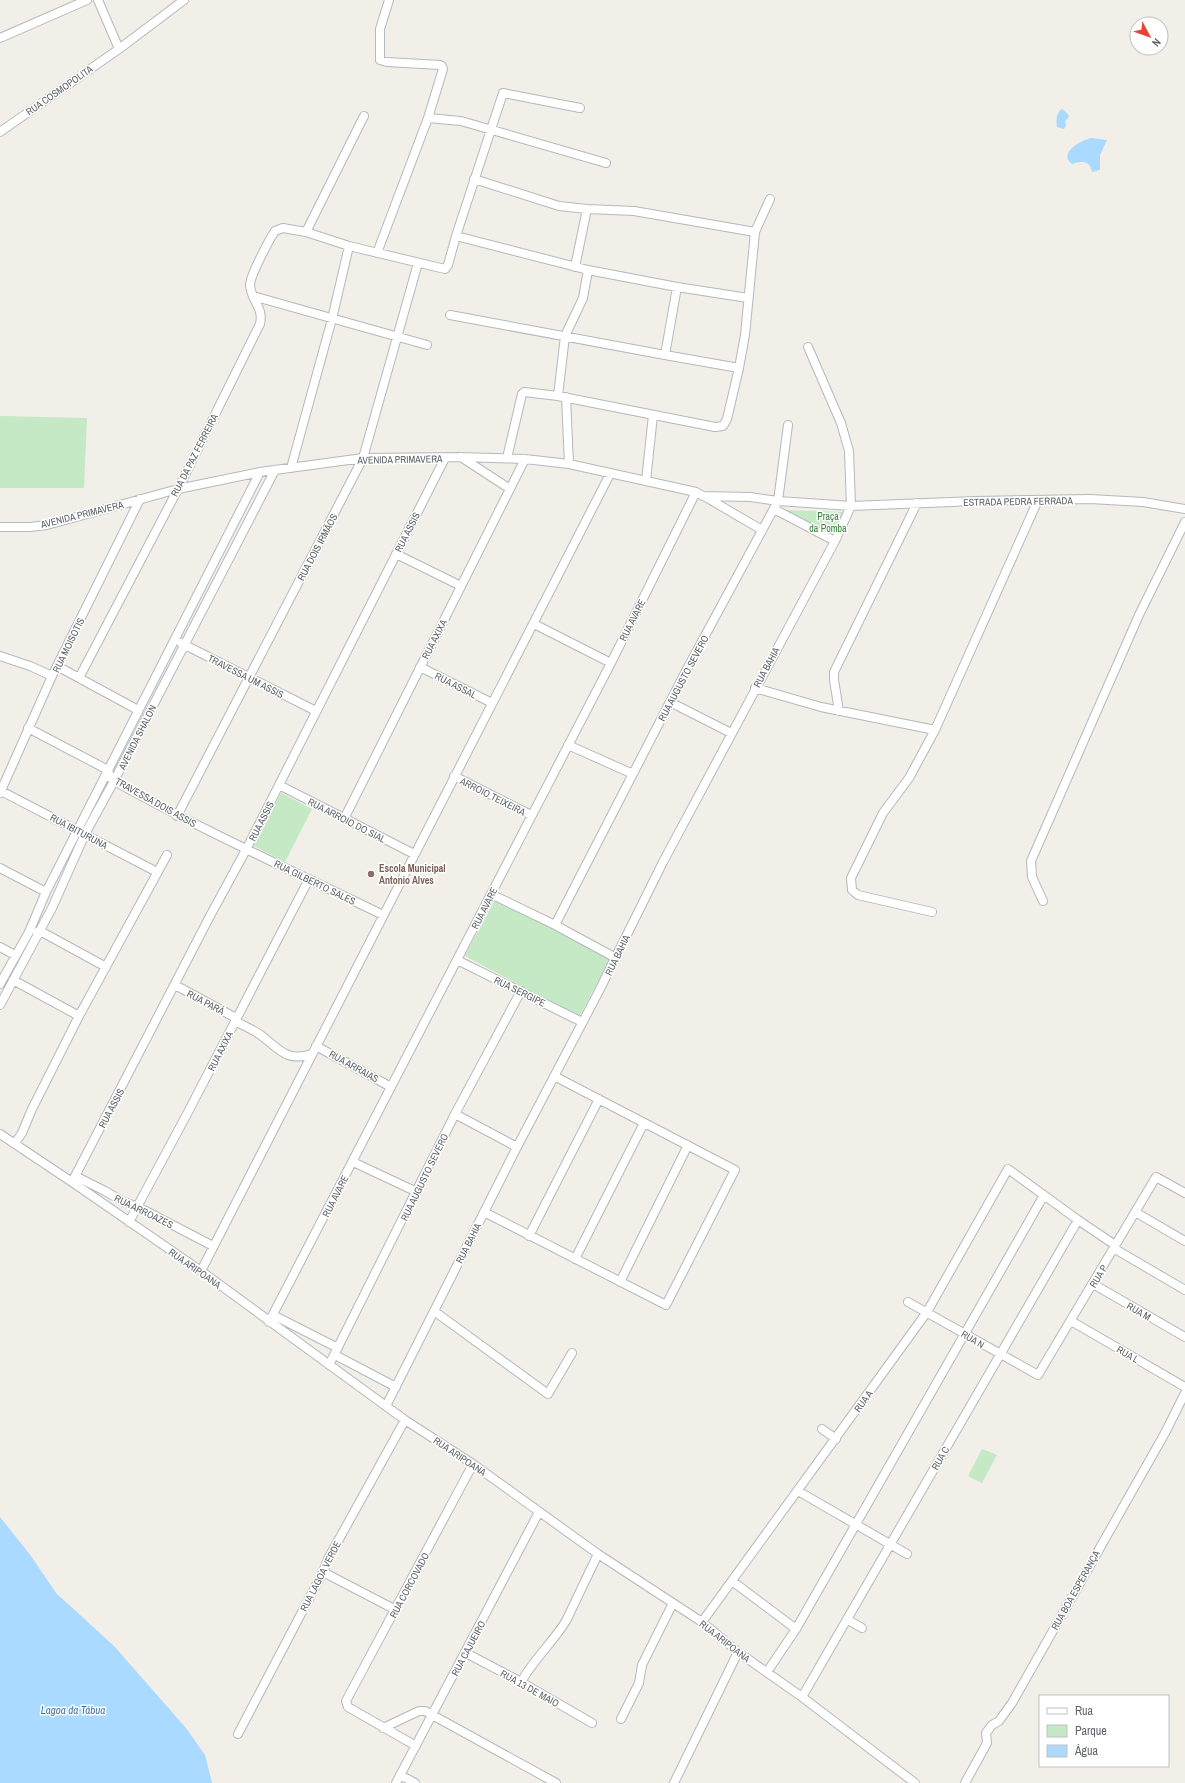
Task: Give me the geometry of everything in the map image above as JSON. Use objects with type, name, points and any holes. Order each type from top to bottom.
[{"type":"street","points":[[0,38],[87,0]]},
{"type":"street","points":[[98,0],[119,49]]},
{"type":"street","name":"RUA COSMOPOLITA","points":[[0,132],[119,49],[184,0]]},
{"type":"street","points":[[378,252],[428,118],[442,66],[440,64],[387,62],[380,60],[380,29],[390,0]]},
{"type":"street","points":[[364,116],[306,232],[349,246],[445,269],[448,265],[474,179],[504,92],[580,108]]},
{"type":"street","points":[[428,118],[461,121],[606,163]]},
{"type":"street","points":[[474,179],[554,204],[587,209],[634,211],[755,232]]},
{"type":"street","points":[[507,458],[523,392],[526,391],[562,396],[715,427],[723,426],[727,419],[740,368],[745,335],[755,232],[770,199]]},
{"type":"street","points":[[575,267],[587,209]]},
{"type":"street","name":"RUA DA PAZ FERREIRA","points":[[79,678],[178,489],[260,324],[261,312],[250,286],[252,278],[273,234],[278,229],[306,232]]},
{"type":"street","points":[[456,236],[588,270],[678,287],[748,298]]},
{"type":"street","points":[[291,468],[332,319],[349,246]]},
{"type":"street","name":"RUA DOIS IRMÃOS","points":[[177,816],[363,458],[418,263]]},
{"type":"street","points":[[569,464],[562,396],[565,336],[583,298],[588,270]]},
{"type":"street","points":[[664,355],[678,287]]},
{"type":"street","points":[[253,296],[427,345]]},
{"type":"street","points":[[450,315],[740,368]]},
{"type":"street","points":[[808,347],[845,433],[849,451],[851,506]]},
{"type":"street","points":[[646,481],[653,415]]},
{"type":"street","name":"RUA AUGUSTO SEVERO","points":[[555,925],[670,702],[778,501],[788,425]]},
{"type":"street","points":[[460,457],[510,488]]},
{"type":"street","name":"AVENIDA PRIMAVERA","points":[[0,527],[30,527],[47,525],[178,489],[260,472],[363,458],[460,457],[525,459],[569,464],[700,494],[851,506]]},
{"type":"street","name":"RUA ASSIS","points":[[74,1179],[210,916],[247,848],[445,458]]},
{"type":"street","name":"RUA AXIXA","points":[[344,819],[525,459]]},
{"type":"street","name":"AVENIDA SHALON","points":[[0,1005],[40,931],[85,834],[275,470]]},
{"type":"street","name":"AVENIDA SHALON","points":[[0,984],[29,932],[46,892],[77,830],[138,710],[176,640],[260,472]]},
{"type":"street","points":[[200,1271],[342,998],[414,854],[534,624],[610,474]]},
{"type":"street","points":[[700,494],[762,530]]},
{"type":"street","name":"RUA AVARE","points":[[271,1318],[353,1162],[531,815],[700,494]]},
{"type":"street","name":"RUA MOISOTIS","points":[[1,789],[52,676],[140,499]]},
{"type":"street","points":[[932,912],[861,896],[855,893],[850,886],[853,871],[883,813],[909,778],[935,730],[1038,500]]},
{"type":"street","name":"ESTRADA PEDRA FERRADA","points":[[851,506],[1038,500],[1143,502],[1185,509]]},
{"type":"street","points":[[839,711],[834,672],[917,503]]},
{"type":"street","name":"RUA BAHIA","points":[[386,1406],[517,1147],[616,958],[663,862],[835,541],[851,506]]},
{"type":"street","points":[[774,509],[835,541]]},
{"type":"street","points":[[1043,901],[1032,876],[1031,862],[1139,615],[1185,522]]},
{"type":"street","points":[[396,554],[461,586]]},
{"type":"street","points":[[534,624],[611,663]]},
{"type":"street","name":"TRAVESSA UM ASSIS","points":[[176,640],[316,711]]},
{"type":"street","points":[[0,656],[30,666],[52,676]]},
{"type":"street","points":[[164,661],[173,666]]},
{"type":"street","points":[[57,666],[138,710]]},
{"type":"street","name":"RUA ASSAL","points":[[420,667],[492,703]]},
{"type":"street","points":[[755,688],[839,711],[935,730]]},
{"type":"street","points":[[670,702],[731,733]]},
{"type":"street","name":"TRAVESSA DOIS ASSIS","points":[[28,728],[108,770],[110,777],[114,781],[177,816],[247,848]]},
{"type":"street","points":[[568,745],[633,774]]},
{"type":"street","name":"ARROIO TEIXEIRA","points":[[454,776],[531,815]]},
{"type":"street","name":"RUA ARROIO DO SIAL","points":[[279,785],[414,854]]},
{"type":"street","name":"RUA IBITURUNA","points":[[1,789],[157,872]]},
{"type":"street","name":"RUA GILBERTO SALES","points":[[247,848],[384,915]]},
{"type":"street","points":[[15,1143],[22,1133],[32,1109],[79,1016],[167,855]]},
{"type":"street","points":[[62,860],[71,865]]},
{"type":"street","points":[[0,868],[46,892]]},
{"type":"street","name":"RUA AXIXA","points":[[129,1222],[309,879]]},
{"type":"street","points":[[491,894],[555,925],[616,958]]},
{"type":"street","points":[[29,932],[34,933],[40,931],[106,967]]},
{"type":"street","points":[[0,947],[14,958],[20,966]]},
{"type":"street","name":"RUA SERGIPE","points":[[457,960],[582,1022]]},
{"type":"street","points":[[13,980],[79,1016]]},
{"type":"street","name":"RUA PARÁ","points":[[175,985],[236,1019],[261,1035],[277,1049],[288,1055],[298,1058],[312,1054]]},
{"type":"street","name":"RUA AUGUSTO SEVERO","points":[[330,1365],[455,1114],[521,991]]},
{"type":"street","name":"RUA ARRAIAS","points":[[316,1046],[391,1087]]},
{"type":"street","points":[[484,1212],[575,1260],[666,1305],[735,1170],[554,1076]]},
{"type":"street","points":[[529,1236],[599,1099]]},
{"type":"street","points":[[455,1114],[517,1147]]},
{"type":"street","points":[[575,1260],[644,1123]]},
{"type":"street","name":"RUA ARIPOANA","points":[[0,1134],[74,1179],[129,1222],[271,1318],[330,1365],[405,1420],[473,1464],[598,1554],[702,1622],[738,1652],[802,1697],[915,1783]]},
{"type":"street","points":[[620,1282],[688,1146]]},
{"type":"street","points":[[353,1162],[417,1192]]},
{"type":"street","name":"RUA A","points":[[702,1622],[927,1312],[1008,1169],[1044,1195]]},
{"type":"street","name":"RUA P","points":[[1038,1376],[1156,1177],[1185,1193]]},
{"type":"street","name":"RUA ARROAZES","points":[[74,1179],[105,1191],[213,1246]]},
{"type":"street","points":[[767,1672],[796,1629],[1044,1195],[1115,1247],[1185,1290]]},
{"type":"street","points":[[1135,1212],[1185,1241]]},
{"type":"street","name":"RUA C","points":[[802,1697],[848,1620],[999,1354],[1078,1220]]},
{"type":"street","name":"RUA M","points":[[1093,1284],[1185,1337]]},
{"type":"street","name":"RUA N","points":[[908,1302],[1038,1376]]},
{"type":"street","points":[[434,1311],[548,1394],[572,1353]]},
{"type":"street","points":[[271,1318],[337,1351],[396,1387]]},
{"type":"street","name":"RUA L","points":[[1071,1321],[1185,1387]]},
{"type":"street","name":"RUA BOA ESPERANÇA","points":[[965,1783],[987,1743],[986,1733],[992,1726],[1000,1721],[1012,1703],[1165,1433],[1185,1393]]},
{"type":"street","name":"RUA LAGOA VERDE","points":[[238,1734],[323,1572],[328,1559],[405,1420]]},
{"type":"street","points":[[822,1429],[836,1439]]},
{"type":"street","name":"RUA CORCOVADO","points":[[383,1728],[346,1705],[346,1701],[473,1464]]},
{"type":"street","points":[[798,1491],[891,1543],[907,1554]]},
{"type":"street","name":"RUA CAJUEIRO","points":[[396,1783],[466,1654],[539,1512]]},
{"type":"street","points":[[521,1682],[541,1652],[566,1621],[598,1554]]},
{"type":"street","points":[[323,1572],[396,1610]]},
{"type":"street","points":[[732,1581],[796,1629]]},
{"type":"street","points":[[621,1719],[639,1683],[642,1665],[673,1603]]},
{"type":"street","points":[[848,1620],[862,1628]]},
{"type":"street","points":[[674,1783],[738,1652]]},
{"type":"street","name":"RUA 13 DE MAIO","points":[[466,1654],[521,1682],[592,1724]]},
{"type":"street","points":[[383,1728],[419,1711],[425,1711],[433,1714],[556,1783]]},
{"type":"street","points":[[383,1728],[416,1746]]},
{"type":"street","points":[[400,1775],[415,1783]]},
{"type":"green space","points":[[0,416],[87,418],[84,488],[0,488]]},
{"type":"green space","name":"Praça da Pomba","points":[[785,510],[846,512],[834,536]]},
{"type":"green space","points":[[281,793],[312,809],[285,862],[254,846]]},
{"type":"green space","points":[[495,899],[610,959],[579,1017],[465,956]]},
{"type":"green space","points":[[982,1449],[997,1455],[982,1483],[968,1476]]},
{"type":"water","points":[[1062,109],[1068,114],[1069,117],[1065,121],[1066,126],[1064,129],[1057,127],[1058,115]]},
{"type":"water","points":[[1091,138],[1107,140],[1100,155],[1100,170],[1092,172],[1087,163],[1079,162],[1072,164],[1068,160],[1067,156],[1069,151],[1077,144]]},
{"type":"water","name":"Lagoa da Tábua","points":[[0,1517],[31,1556],[56,1593],[114,1646],[186,1728],[205,1755],[212,1783],[0,1783]]},
{"type":"place","name":"Escola Municipal Antonio Alves","points":[[371,874]]}]
